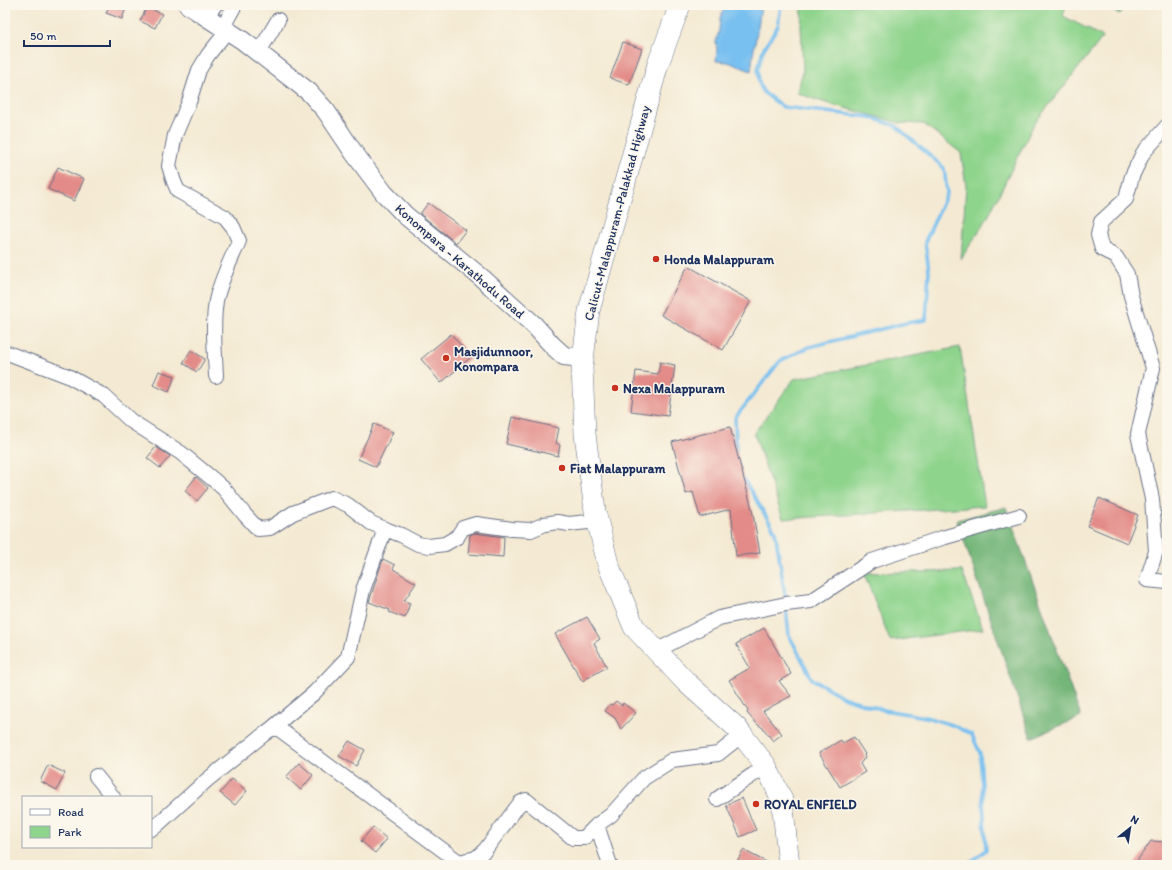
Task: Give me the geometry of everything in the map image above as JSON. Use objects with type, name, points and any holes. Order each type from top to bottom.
[{"type":"highway","name":"Calicut-Malappuram-Palakkad Highway","points":[[680,5],[658,64],[589,311],[577,363],[585,434],[597,521],[608,564],[634,627],[687,683],[737,728],[766,766],[782,800],[789,865]]},
{"type":"main road","name":"Konompara - Karathodu Road","points":[[188,5],[211,11],[225,29],[259,52],[309,92],[326,111],[371,177],[405,215],[498,292],[534,325],[553,346],[577,363]]},
{"type":"street","points":[[216,376],[214,335],[216,301],[239,241],[233,227],[225,217],[178,190],[174,182],[170,166],[175,135],[189,102],[198,70],[225,29],[236,5]]},
{"type":"street","points":[[259,52],[278,20]]},
{"type":"street","points":[[1167,126],[1143,153],[1132,176],[1126,199],[1101,222],[1098,235],[1102,249],[1116,257],[1127,274],[1131,296],[1153,368],[1138,434],[1152,499],[1156,551],[1147,580],[1167,582]]},
{"type":"street","points":[[5,352],[68,376],[104,396],[131,421],[181,454],[215,480],[245,516],[258,528],[270,528],[293,513],[332,498],[348,505],[371,523],[384,529],[402,534],[418,544],[429,546],[445,544],[457,537],[463,528],[476,524],[531,530],[545,524],[557,522],[574,524],[597,521]]},
{"type":"street","points":[[656,651],[719,618],[811,600],[872,561],[942,538],[1019,516]]},
{"type":"street","points":[[152,828],[207,780],[314,693],[348,657],[364,590],[384,529]]},
{"type":"street","points":[[271,729],[279,729],[459,862],[476,858],[485,850],[520,803],[526,800],[573,838],[584,838],[611,815],[644,778],[672,760],[718,754],[742,735]]},
{"type":"street","points":[[717,799],[766,766]]},
{"type":"street","points":[[96,776],[112,796]]},
{"type":"street","points":[[598,825],[610,865]]},
{"type":"green space","points":[[803,5],[1066,5],[1063,16],[1103,37],[1034,124],[988,217],[961,259],[966,186],[961,153],[924,124],[900,123],[823,102],[797,93],[803,71],[801,25]]},
{"type":"green space","points":[[1101,5],[1127,5],[1120,14]]},
{"type":"green space","points":[[960,347],[985,506],[783,519],[754,433],[794,379]]},
{"type":"green space","points":[[1006,507],[1081,717],[1031,738],[957,520]]},
{"type":"green space","points":[[962,571],[983,629],[890,641],[864,573]]},
{"type":"water","points":[[725,5],[761,5],[751,71],[728,62],[716,61],[716,42],[720,18]]},
{"type":"building","points":[[109,5],[127,5],[122,19],[106,13]]},
{"type":"building","points":[[147,7],[162,14],[155,28],[140,21]]},
{"type":"building","points":[[623,42],[642,49],[629,85],[610,78]]},
{"type":"building","points":[[58,167],[84,179],[74,201],[48,189]]},
{"type":"building","points":[[428,203],[466,230],[456,243],[420,214]]},
{"type":"building","points":[[688,266],[751,301],[723,350],[661,315]]},
{"type":"building","name":"Masjidunnoor, Konompara","points":[[451,334],[471,357],[441,383],[421,359]]},
{"type":"building","points":[[191,350],[205,359],[197,372],[183,363]]},
{"type":"building","points":[[660,362],[675,365],[668,416],[631,411],[636,371],[658,374]]},
{"type":"building","points":[[159,371],[175,376],[169,392],[153,385]]},
{"type":"building","points":[[512,417],[559,428],[556,443],[560,445],[558,456],[506,444]]},
{"type":"building","points":[[374,424],[393,432],[376,467],[358,459]]},
{"type":"building","points":[[730,427],[752,509],[760,553],[736,556],[731,509],[700,517],[693,492],[686,494],[672,442]]},
{"type":"building","points":[[156,447],[170,456],[160,468],[147,458]]},
{"type":"building","points":[[196,477],[208,488],[197,501],[185,491]]},
{"type":"building","points":[[1099,498],[1138,515],[1127,543],[1087,526]]},
{"type":"building","points":[[474,533],[504,537],[503,557],[468,554],[470,535]]},
{"type":"building","points":[[383,559],[395,565],[393,569],[416,583],[404,601],[410,603],[405,618],[389,612],[390,610],[369,602]]},
{"type":"building","points":[[587,617],[600,639],[594,643],[607,667],[582,681],[555,634]]},
{"type":"building","points":[[764,628],[791,674],[779,681],[791,696],[763,711],[782,734],[773,741],[763,728],[747,713],[748,711],[729,680],[750,668],[736,644]]},
{"type":"building","points":[[616,701],[622,706],[623,703],[636,713],[621,729],[615,718],[605,711],[610,704],[612,705]]},
{"type":"building","points":[[854,737],[865,754],[865,757],[860,764],[865,772],[840,787],[819,753],[841,740],[843,743]]},
{"type":"building","points":[[349,741],[365,750],[356,766],[339,756]]},
{"type":"building","points":[[299,763],[313,775],[301,790],[286,777]]},
{"type":"building","points":[[48,765],[65,773],[57,790],[40,781]]},
{"type":"building","points":[[232,779],[247,791],[235,805],[220,793]]},
{"type":"building","points":[[742,798],[756,830],[740,837],[726,805]]},
{"type":"building","points":[[373,827],[387,839],[375,853],[361,841]]},
{"type":"building","points":[[1151,841],[1167,842],[1167,865],[1134,865]]},
{"type":"building","points":[[743,850],[772,865],[735,865]]},
{"type":"waterway","points":[[736,451],[735,418],[780,361],[809,347],[906,323],[926,320],[929,271],[925,242],[947,193],[944,168],[896,126],[870,117],[783,107],[763,92],[759,82],[758,69],[763,50],[778,26],[781,5]]},
{"type":"waterway","points":[[743,478],[775,531],[786,601]]},
{"type":"waterway","points":[[786,607],[789,635],[812,679],[845,698],[884,710],[926,717],[955,726],[972,735],[980,753],[986,850],[968,865]]},
{"type":"place","name":"Honda Malappuram","points":[[656,259]]},
{"type":"place","name":"Masjidunnoor, Konompara","points":[[446,358]]},
{"type":"place","name":"Nexa Malappuram","points":[[615,388]]},
{"type":"place","name":"Fiat Malappuram","points":[[562,468]]},
{"type":"place","name":"ROYAL ENFIELD","points":[[756,804]]}]
